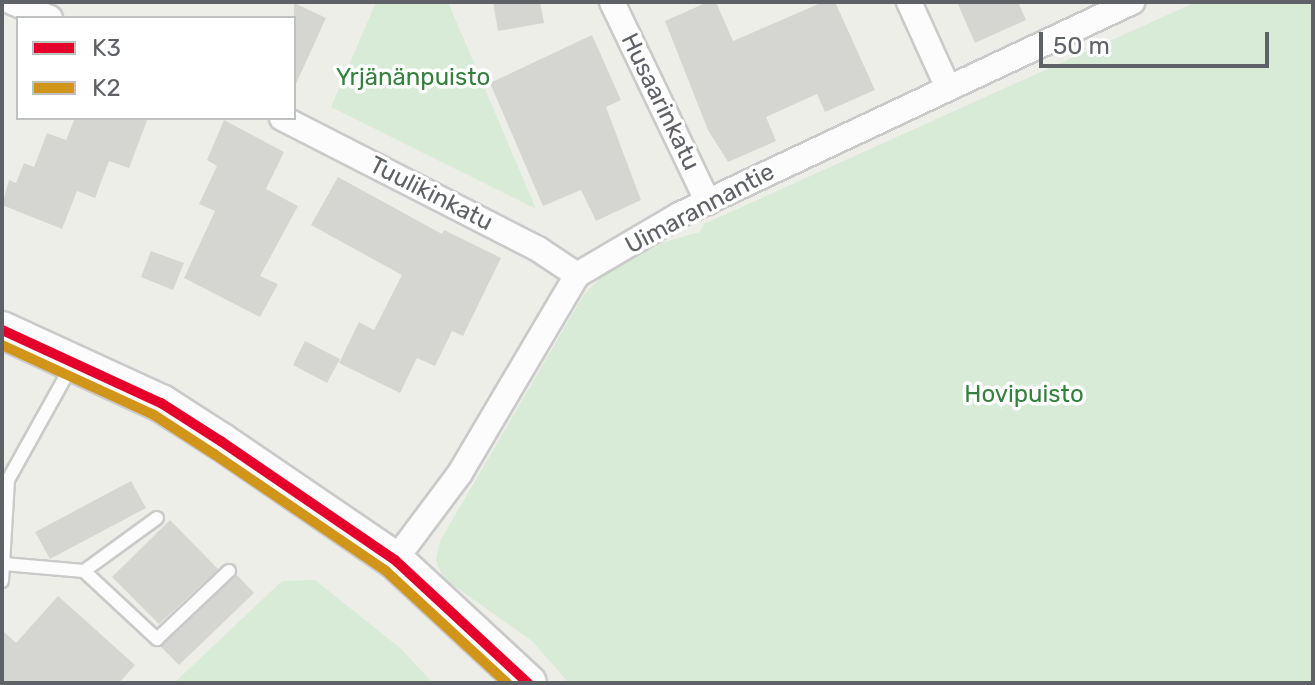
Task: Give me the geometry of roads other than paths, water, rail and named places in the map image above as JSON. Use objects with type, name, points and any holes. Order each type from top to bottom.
[{"type":"street","points":[[12,2],[45,16]]},
{"type":"street","name":"Husaarinkatu","points":[[612,2],[708,202]]},
{"type":"street","points":[[909,2],[948,88]]},
{"type":"street","name":"Uimarannantie","points":[[577,275],[708,202],[1132,2]]},
{"type":"street","name":"Tuulikinkatu","points":[[286,120],[538,249],[577,275]]},
{"type":"street","points":[[395,560],[460,473],[577,275]]},
{"type":"street","points":[[2,330],[74,360],[161,403],[395,560],[528,683]]},
{"type":"lane","points":[[2,581],[8,480],[74,360]]},
{"type":"lane","points":[[84,571],[157,518]]},
{"type":"lane","points":[[4,564],[84,571],[157,639],[229,571]]},
{"type":"park label","name":"Yrjänänpuisto","points":[[413,78]]},
{"type":"park label","name":"Hovipuisto","points":[[1024,395]]}]
